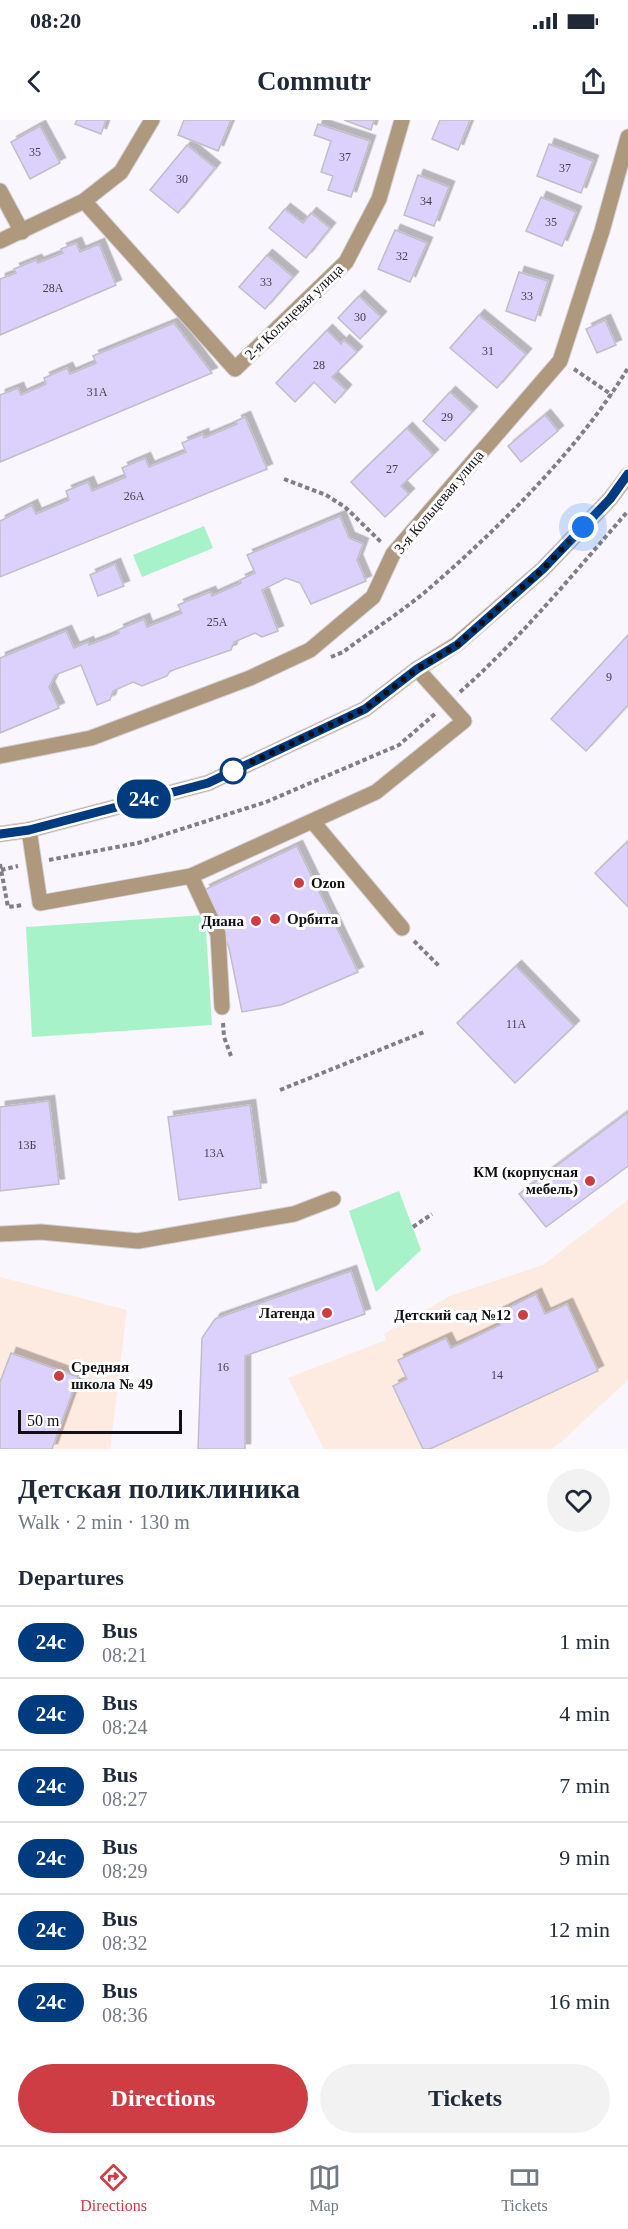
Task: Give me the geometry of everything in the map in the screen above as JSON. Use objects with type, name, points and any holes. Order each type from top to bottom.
[{"type":"street","points":[[0,241],[84,201],[121,172],[152,120]]},
{"type":"street","name":"2-я Кольцевая улица","points":[[84,201],[235,369],[346,262],[379,199],[402,120]]},
{"type":"street","name":"3-я Кольцевая улица","points":[[0,756],[91,738],[250,678],[310,650],[373,597],[393,554],[560,361],[602,231],[628,137]]},
{"type":"street","points":[[0,191],[22,232]]},
{"type":"street","points":[[0,834],[29,830],[208,783],[365,709],[417,669],[457,645],[543,569],[610,499],[628,474]]},
{"type":"street","points":[[29,830],[40,903],[191,876],[376,792],[464,721],[417,669]]},
{"type":"street","points":[[313,822],[402,928]]},
{"type":"street","points":[[191,876],[218,934],[222,1007]]},
{"type":"street","points":[[0,1234],[41,1232],[138,1241],[294,1214],[333,1198]]},
{"type":"path","points":[[560,361],[612,395]]},
{"type":"path","points":[[423,593],[539,484],[612,395],[628,368]]},
{"type":"path","points":[[284,479],[326,495],[345,507],[393,554]]},
{"type":"path","points":[[0,864],[2,887],[8,907],[40,903]]},
{"type":"path","points":[[402,928],[439,966]]},
{"type":"path","points":[[280,1090],[424,1032]]},
{"type":"path","points":[[224,1037],[231,1056]]},
{"type":"path","points":[[412,1227],[432,1214]]},
{"type":"shaded area","name":"Детский сад №12","points":[[628,1200],[628,1380],[561,1442],[551,1449],[324,1449],[288,1378],[386,1340],[384,1334],[450,1296],[543,1265]]},
{"type":"shaded area","name":"Средняя школа № 49","points":[[0,1277],[127,1310],[110,1449],[0,1449]]},
{"type":"green space","points":[[204,526],[213,548],[142,577],[133,555]]},
{"type":"green space","points":[[205,915],[212,1025],[32,1037],[26,927]]},
{"type":"green space","points":[[399,1191],[421,1250],[376,1292],[349,1211]]},
{"type":"building","points":[[77,120],[106,120],[101,134],[75,124]]},
{"type":"building","points":[[184,120],[231,120],[218,151],[178,135]]},
{"type":"building","points":[[344,120],[374,120],[371,130]]},
{"type":"building","points":[[440,120],[470,120],[458,150],[432,139]]},
{"type":"building","points":[[318,124],[370,141],[351,197],[328,190],[333,176],[321,172],[331,141],[314,135]]},
{"type":"building","points":[[40,126],[60,163],[30,179],[11,142]]},
{"type":"building","points":[[549,144],[593,161],[581,193],[537,176]]},
{"type":"building","points":[[187,145],[215,168],[178,213],[150,190]]},
{"type":"building","points":[[418,175],[449,187],[434,226],[404,215]]},
{"type":"building","points":[[541,197],[576,212],[562,246],[526,231]]},
{"type":"building","points":[[285,209],[303,223],[311,213],[330,228],[306,258],[269,228]]},
{"type":"building","points":[[395,230],[427,243],[410,282],[378,269]]},
{"type":"building","points":[[76,243],[80,252],[99,244],[116,285],[0,335],[0,279],[16,273],[14,269],[63,253],[61,249]]},
{"type":"building","points":[[267,255],[293,277],[265,309],[239,287]]},
{"type":"building","points":[[519,272],[548,281],[535,321],[506,311]]},
{"type":"building","points":[[359,296],[381,317],[360,339],[338,318]]},
{"type":"building","points":[[479,315],[526,354],[497,388],[450,348]]},
{"type":"building","points":[[605,320],[616,345],[597,353],[586,329]]},
{"type":"building","points":[[174,323],[212,373],[0,462],[0,395],[18,388],[21,395],[46,384],[44,378],[67,368],[70,374],[96,363],[93,356]]},
{"type":"building","points":[[327,330],[341,344],[344,340],[357,352],[332,377],[346,390],[335,403],[314,382],[295,402],[276,383]]},
{"type":"building","points":[[450,392],[472,412],[445,441],[423,421]]},
{"type":"building","points":[[545,415],[558,431],[521,462],[508,446]]},
{"type":"building","points":[[245,417],[267,469],[0,577],[0,521],[32,505],[36,514],[69,500],[66,491],[88,482],[92,491],[126,477],[122,468],[145,458],[149,467],[186,452],[182,443],[203,434],[204,438],[237,424],[236,421]]},
{"type":"building","points":[[407,428],[433,455],[401,486],[409,494],[385,517],[351,482]]},
{"type":"building","points":[[340,516],[349,538],[363,544],[357,560],[366,581],[311,604],[300,583],[286,578],[262,590],[278,631],[262,637],[255,633],[234,642],[231,650],[170,671],[167,676],[142,686],[133,682],[113,691],[110,700],[97,705],[81,665],[55,675],[49,687],[59,708],[0,733],[0,658],[66,631],[74,648],[88,642],[89,645],[105,639],[119,633],[118,630],[144,619],[147,627],[182,613],[178,605],[210,592],[212,596],[241,583],[240,580],[255,573],[247,555]]},
{"type":"building","points":[[115,564],[124,586],[98,596],[90,575]]},
{"type":"building","points":[[628,635],[628,705],[586,751],[551,719]]},
{"type":"building","points":[[628,841],[628,907],[595,873]]},
{"type":"building","name":"Орбита","points":[[297,846],[358,972],[281,1005],[242,1012],[229,948],[204,890]]},
{"type":"building","points":[[516,966],[574,1026],[515,1083],[457,1023]]},
{"type":"building","points":[[49,1101],[59,1184],[0,1191],[0,1107]]},
{"type":"building","points":[[250,1105],[261,1188],[179,1200],[168,1117]]},
{"type":"building","points":[[628,1112],[628,1166],[546,1227],[519,1194]]},
{"type":"building","points":[[351,1271],[365,1314],[245,1356],[245,1449],[198,1449],[202,1338],[215,1319]]},
{"type":"building","points":[[536,1294],[545,1314],[567,1304],[598,1371],[430,1449],[423,1449],[393,1386],[407,1379],[398,1360],[446,1338],[451,1348],[500,1325],[495,1314]]},
{"type":"building","points":[[11,1353],[78,1377],[52,1449],[0,1449],[0,1382]]},
{"type":"bus line","name":"24с","points":[[0,834],[29,830],[208,783],[365,709],[417,669],[457,645],[543,569],[610,499],[628,474]]},
{"type":"place","name":"Ozon","points":[[299,883]]},
{"type":"place","name":"Орбита","points":[[275,919]]},
{"type":"place","name":"Диана","points":[[256,921]]},
{"type":"place","name":"КМ (корпусная мебель)","points":[[590,1181]]},
{"type":"place","name":"Латенда","points":[[327,1313]]},
{"type":"place","name":"Детский сад №12","points":[[523,1315]]},
{"type":"place","name":"Средняя школа № 49","points":[[59,1376]]},
{"type":"route","points":[[233,771],[365,709],[417,669],[457,645],[543,569],[583,527]]}]
